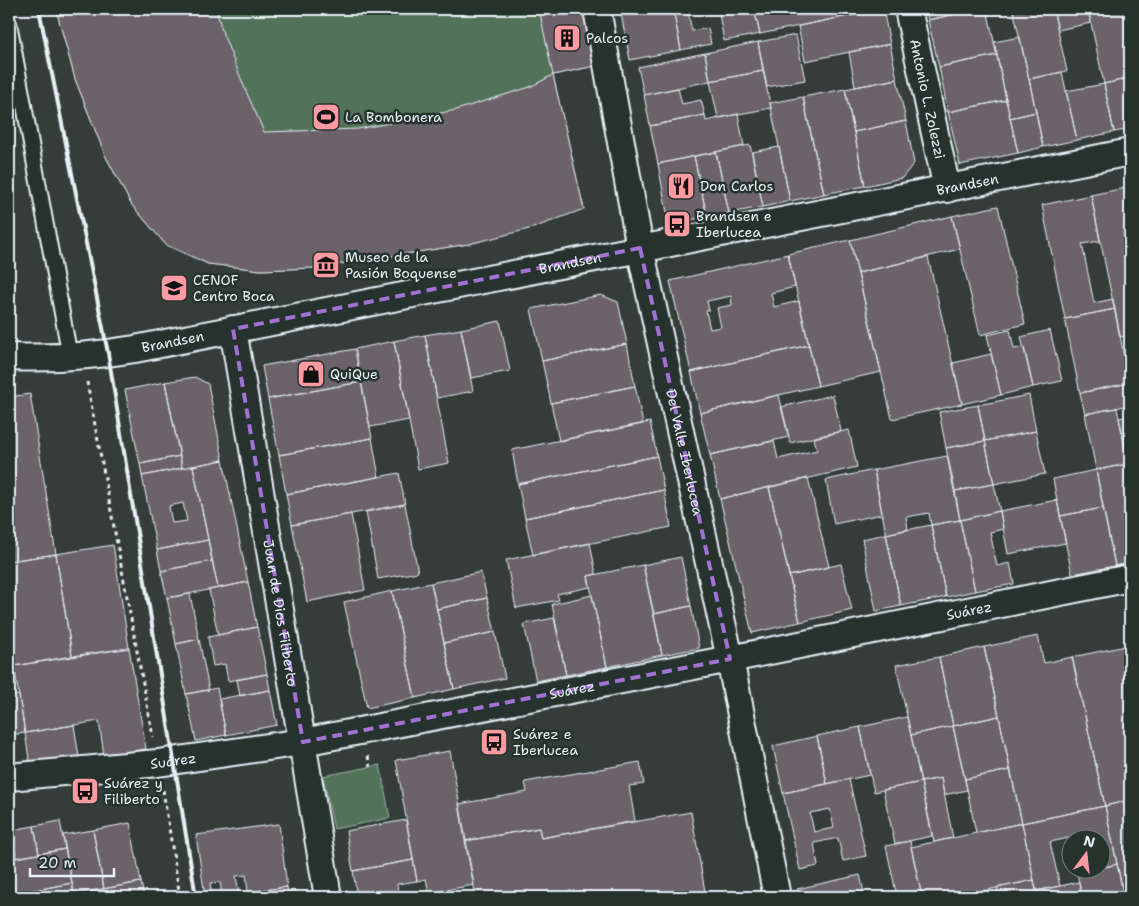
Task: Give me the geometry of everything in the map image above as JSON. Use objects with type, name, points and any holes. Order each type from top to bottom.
[{"type":"street","name":"Del Valle Iberlucea","points":[[596,9],[640,248],[730,659],[777,897]]},
{"type":"street","name":"Antonio L. Zolezzi","points":[[908,9],[947,189]]},
{"type":"street","name":"Brandsen","points":[[9,356],[32,358],[76,357],[135,349],[1130,152]]},
{"type":"street","name":"Juan de Dios Filiberto","points":[[232,329],[328,897]]},
{"type":"street","name":"Suárez","points":[[9,778],[158,763],[303,742],[730,659],[1130,578]]},
{"type":"lane","points":[[9,23],[76,357]]},
{"type":"path","points":[[76,357],[158,763],[180,897]]},
{"type":"highlighted area","points":[[640,248],[730,659],[303,742],[233,329]]},
{"type":"green space","name":"La Bombonera","points":[[56,9],[583,9],[595,66],[553,75],[584,209],[469,244],[315,268],[261,270],[208,264],[166,245],[131,204],[105,155],[75,79]]},
{"type":"green space","points":[[380,765],[390,818],[334,829],[323,776]]},
{"type":"building","name":"La Bombonera","points":[[56,9],[216,9],[223,34],[264,132],[358,129],[456,110],[530,87],[553,75],[584,209],[533,228],[469,244],[315,268],[261,270],[208,264],[166,245],[131,204],[105,155],[75,79]]},
{"type":"building","name":"Palcos","points":[[539,9],[583,9],[595,66],[553,75]]},
{"type":"building","points":[[620,9],[673,9],[681,50],[630,60]]},
{"type":"building","points":[[673,9],[702,9],[688,12],[692,31],[708,28],[711,44],[681,50]]},
{"type":"building","points":[[718,9],[754,9],[760,34],[724,41]]},
{"type":"building","points":[[754,9],[883,9],[760,34]]},
{"type":"building","points":[[883,9],[890,44],[805,61],[798,26]]},
{"type":"building","points":[[926,9],[979,9],[928,20]]},
{"type":"building","points":[[987,9],[997,55],[939,67],[928,20]]},
{"type":"building","points":[[1013,9],[1053,9],[1067,71],[1029,79]]},
{"type":"building","points":[[1053,9],[1088,9],[1091,23],[1058,30]]},
{"type":"building","points":[[1088,9],[1126,9],[1130,29],[1130,78],[1104,84]]},
{"type":"building","points":[[1126,9],[1130,9],[1130,29]]},
{"type":"building","points":[[796,35],[805,80],[767,87],[758,42]]},
{"type":"building","points":[[1020,37],[1036,112],[1010,118],[994,42]]},
{"type":"building","points":[[758,42],[763,71],[710,81],[705,53]]},
{"type":"building","points":[[890,44],[897,79],[855,87],[849,52]]},
{"type":"building","points":[[705,53],[710,81],[644,95],[638,67]]},
{"type":"building","points":[[997,55],[1006,100],[948,112],[939,67]]},
{"type":"building","points":[[763,71],[771,108],[718,118],[710,81]]},
{"type":"building","points":[[1062,72],[1077,140],[1043,147],[1029,79]]},
{"type":"building","points":[[1130,78],[1130,129],[1114,132],[1104,84]]},
{"type":"building","points":[[897,79],[906,121],[854,132],[845,89]]},
{"type":"building","points":[[1104,84],[1114,132],[1077,140],[1066,91]]},
{"type":"building","points":[[678,88],[682,104],[701,100],[705,115],[650,126],[644,95]]},
{"type":"building","points":[[845,89],[865,186],[824,194],[803,97]]},
{"type":"building","points":[[803,97],[824,194],[790,201],[770,103]]},
{"type":"building","points":[[1006,100],[1018,153],[960,165],[948,112]]},
{"type":"building","points":[[1036,112],[1043,147],[1018,153],[1010,118]]},
{"type":"building","points":[[738,114],[744,146],[658,164],[650,126],[705,115],[706,121]]},
{"type":"building","points":[[906,121],[914,163],[902,178],[865,186],[854,132]]},
{"type":"building","points":[[750,145],[763,207],[729,213],[716,152]]},
{"type":"building","points":[[779,147],[790,201],[763,207],[752,152]]},
{"type":"building","points":[[716,152],[729,213],[707,217],[694,156]]},
{"type":"building","points":[[694,156],[707,217],[677,222],[667,213],[658,164]]},
{"type":"building","points":[[1130,187],[1130,335],[1120,337],[1091,195]]},
{"type":"building","points":[[1091,195],[1100,241],[1082,244],[1094,303],[1113,299],[1115,309],[1065,319],[1042,205]]},
{"type":"building","points":[[998,206],[1025,324],[980,335],[952,216]]},
{"type":"building","points":[[952,216],[960,249],[858,273],[850,240]]},
{"type":"building","points":[[850,240],[881,372],[818,386],[788,254]]},
{"type":"building","points":[[788,254],[795,287],[771,293],[774,307],[799,301],[809,345],[691,372],[670,281]],"holes":[[[731,296],[732,305],[717,308],[721,327],[710,329],[706,311],[709,310],[707,301]]]},
{"type":"building","points":[[928,257],[962,404],[892,419],[858,273]]},
{"type":"building","points":[[601,295],[618,302],[627,344],[542,361],[531,309]]},
{"type":"building","points":[[1115,309],[1129,383],[1080,393],[1065,319]]},
{"type":"building","points":[[500,321],[510,371],[471,378],[461,329]]},
{"type":"building","points":[[461,329],[473,391],[437,398],[425,335]]},
{"type":"building","points":[[1010,330],[1014,349],[1024,347],[1033,387],[1001,395],[987,335]]},
{"type":"building","points":[[1050,330],[1062,381],[1033,387],[1021,337]]},
{"type":"building","points":[[425,335],[449,463],[418,469],[394,341]]},
{"type":"building","points":[[394,341],[409,420],[370,427],[355,349]]},
{"type":"building","points":[[627,344],[635,386],[551,403],[542,361]]},
{"type":"building","points":[[809,345],[818,386],[700,413],[691,372]]},
{"type":"building","name":"QuiQue","points":[[355,349],[361,382],[268,399],[262,366]]},
{"type":"building","points":[[991,354],[1001,395],[962,404],[953,363]]},
{"type":"building","points":[[195,377],[208,384],[223,460],[182,468],[165,382]]},
{"type":"building","points":[[165,382],[180,456],[140,464],[125,390]]},
{"type":"building","points":[[361,382],[372,438],[279,455],[268,399]]},
{"type":"building","points":[[1129,383],[1130,405],[1085,414],[1080,393]]},
{"type":"building","points":[[635,386],[643,424],[559,441],[551,403]]},
{"type":"building","points":[[30,394],[56,554],[9,561],[9,397]]},
{"type":"building","points":[[779,395],[789,437],[710,455],[700,413]]},
{"type":"building","points":[[833,395],[841,431],[790,443],[781,407]]},
{"type":"building","points":[[1029,395],[1036,431],[985,441],[978,405]]},
{"type":"building","points":[[978,405],[985,441],[946,448],[939,412]]},
{"type":"building","points":[[1117,408],[1128,464],[1096,470],[1085,414]]},
{"type":"building","points":[[1130,416],[1130,444],[1125,445],[1119,418]]},
{"type":"building","points":[[650,422],[657,456],[518,484],[512,450]]},
{"type":"building","points":[[849,430],[857,467],[720,499],[710,455],[774,441],[778,459],[817,450],[814,438]]},
{"type":"building","points":[[1036,431],[1045,474],[994,484],[985,441]]},
{"type":"building","points":[[372,438],[379,477],[286,494],[279,455]]},
{"type":"building","points":[[985,441],[994,484],[955,491],[946,448]]},
{"type":"building","points":[[180,456],[182,468],[142,476],[140,464]]},
{"type":"building","points":[[657,456],[664,490],[525,518],[518,484]]},
{"type":"building","points":[[947,456],[960,520],[931,525],[929,513],[906,517],[908,529],[886,534],[874,470]]},
{"type":"building","points":[[223,460],[248,582],[218,588],[193,466]]},
{"type":"building","points":[[1128,464],[1130,475],[1130,563],[1115,566],[1096,470]]},
{"type":"building","points":[[193,466],[208,540],[157,550],[142,476]],"holes":[[[183,503],[187,521],[172,523],[169,506]]]},
{"type":"building","points":[[874,470],[882,514],[834,524],[826,480]]},
{"type":"building","points":[[1096,470],[1103,508],[1060,516],[1053,479]]},
{"type":"building","points":[[399,473],[405,504],[292,525],[286,494]]},
{"type":"building","points":[[808,478],[829,567],[789,576],[769,487]]},
{"type":"building","points":[[994,484],[1000,511],[960,520],[955,491]]},
{"type":"building","points":[[769,487],[800,622],[752,633],[720,499]]},
{"type":"building","points":[[664,490],[671,527],[533,555],[525,518]]},
{"type":"building","points":[[1057,500],[1066,543],[1008,554],[1000,511]]},
{"type":"building","points":[[405,504],[418,572],[378,579],[366,512]]},
{"type":"building","points":[[1103,508],[1115,566],[1072,574],[1060,516]]},
{"type":"building","points":[[1000,511],[1003,529],[990,532],[997,566],[1010,563],[1014,584],[975,591],[960,520]]},
{"type":"building","points":[[351,514],[365,590],[307,602],[292,525]]},
{"type":"building","points":[[960,520],[975,591],[946,597],[931,525]]},
{"type":"building","points":[[931,525],[946,597],[901,606],[886,534]]},
{"type":"building","points":[[886,534],[901,606],[876,611],[862,539]]},
{"type":"building","points":[[208,540],[212,561],[161,571],[157,550]]},
{"type":"building","points":[[590,543],[596,574],[588,576],[590,587],[557,594],[559,600],[516,608],[506,560]]},
{"type":"building","points":[[113,545],[129,648],[72,656],[56,554]]},
{"type":"building","points":[[56,554],[72,656],[9,667],[9,561]]},
{"type":"building","points":[[681,557],[691,606],[654,614],[643,565]]},
{"type":"building","points":[[212,561],[218,588],[167,598],[161,571]]},
{"type":"building","points":[[841,564],[852,610],[800,622],[789,576]]},
{"type":"building","points":[[643,565],[662,655],[607,667],[588,576]]},
{"type":"building","points":[[481,572],[487,598],[437,609],[431,583]]},
{"type":"building","points":[[248,582],[257,627],[218,635],[209,590]]},
{"type":"building","points":[[431,583],[454,689],[415,698],[392,591]]},
{"type":"building","points":[[392,591],[415,698],[367,708],[344,602]]},
{"type":"building","points":[[190,594],[199,639],[176,644],[167,598]]},
{"type":"building","points":[[592,595],[607,667],[566,675],[552,604]]},
{"type":"building","points":[[487,598],[495,632],[444,643],[437,609]]},
{"type":"building","points":[[691,606],[699,648],[662,655],[654,614]]},
{"type":"building","points":[[554,618],[566,675],[536,681],[524,624]]},
{"type":"building","points":[[257,627],[267,674],[228,681],[225,664],[213,666],[208,637]]},
{"type":"building","points":[[495,632],[505,678],[454,689],[444,643]]},
{"type":"building","points":[[1038,636],[1044,663],[1072,657],[1105,806],[1022,823],[984,647]]},
{"type":"building","points":[[199,639],[209,690],[186,694],[176,644]]},
{"type":"building","points":[[1126,646],[1130,664],[1130,800],[1105,806],[1072,657]]},
{"type":"building","points":[[984,647],[999,716],[953,726],[939,657]]},
{"type":"building","points":[[129,648],[146,749],[104,756],[99,721],[25,733],[14,666]]},
{"type":"building","points":[[939,657],[953,726],[911,735],[896,665]]},
{"type":"building","points":[[267,674],[270,690],[240,696],[237,680]]},
{"type":"building","points":[[217,688],[226,735],[196,741],[186,694]]},
{"type":"building","points":[[270,690],[277,725],[226,735],[219,699]]},
{"type":"building","points":[[19,695],[25,733],[9,735],[9,696]]},
{"type":"building","points":[[999,716],[1010,770],[965,779],[953,726]]},
{"type":"building","points":[[907,717],[921,782],[874,792],[860,727]]},
{"type":"building","points":[[74,725],[79,757],[30,765],[25,733]]},
{"type":"building","points":[[953,726],[967,790],[944,795],[941,778],[921,782],[911,735]]},
{"type":"building","points":[[860,727],[870,775],[827,784],[817,736]]},
{"type":"building","points":[[817,736],[827,784],[783,793],[773,746]]},
{"type":"building","points":[[450,751],[474,885],[429,893],[426,879],[417,881],[396,760]]},
{"type":"building","points":[[640,762],[644,784],[629,786],[635,821],[541,838],[539,828],[465,841],[459,804],[527,792],[525,782]]},
{"type":"building","points":[[1010,770],[1022,823],[976,833],[965,779]]},
{"type":"building","points":[[941,778],[953,838],[934,842],[921,782]]},
{"type":"building","points":[[849,779],[866,856],[843,861],[838,838],[814,843],[818,866],[800,870],[783,793]],"holes":[[[830,809],[834,828],[814,832],[810,813]]]},
{"type":"building","points":[[921,782],[932,836],[895,844],[883,790]]},
{"type":"building","points":[[1130,800],[1130,897],[1124,897],[1112,840],[1112,828],[1110,828],[1105,806]]},
{"type":"building","points":[[1105,806],[1110,828],[1062,828],[1062,839],[1050,842],[1060,886],[1036,891],[1022,823]]},
{"type":"building","points":[[691,812],[706,897],[476,897],[465,841],[539,828],[541,838]]},
{"type":"building","points":[[406,820],[413,860],[353,871],[346,831]]},
{"type":"building","points":[[60,821],[65,849],[39,854],[34,826]]},
{"type":"building","points":[[130,823],[141,882],[104,889],[93,830]]},
{"type":"building","points":[[1022,823],[1034,880],[954,897],[922,897],[911,847]]},
{"type":"building","points":[[279,824],[287,887],[248,892],[246,875],[236,876],[239,893],[222,895],[220,882],[210,883],[212,897],[205,897],[196,835]]},
{"type":"building","points":[[34,826],[39,854],[16,858],[11,830]]},
{"type":"building","points":[[9,830],[11,830],[16,858],[9,859]]},
{"type":"building","points":[[93,830],[104,889],[74,894],[63,835]]},
{"type":"building","points":[[1112,840],[1117,864],[1112,865]]},
{"type":"building","points":[[910,841],[922,897],[897,897],[886,846]]},
{"type":"building","points":[[65,849],[72,883],[9,895],[9,859]]},
{"type":"building","points":[[413,860],[417,881],[397,884],[399,897],[357,897],[353,871]]},
{"type":"building","points":[[1117,864],[1124,897],[1082,897],[1078,878],[1112,878],[1112,865]]},
{"type":"building","points":[[860,875],[865,897],[799,897],[797,889]]},
{"type":"building","points":[[1034,880],[1038,897],[999,897],[997,888]]},
{"type":"building","points":[[141,882],[144,897],[75,897],[74,894]]},
{"type":"building","points":[[1079,882],[1082,897],[1038,897],[1036,891]]},
{"type":"building","points":[[72,883],[75,897],[9,897],[9,895]]},
{"type":"building","points":[[287,887],[289,897],[212,897]]},
{"type":"railway","points":[[39,9],[108,353],[196,897]]},
{"type":"place","name":"Palcos","points":[[567,38]]},
{"type":"place","name":"La Bombonera","points":[[326,117]]},
{"type":"place","name":"Don Carlos","points":[[681,186]]},
{"type":"place","name":"Brandsen e Iberlucea","points":[[677,224]]},
{"type":"place","name":"Museo de la Pasión Boquense","points":[[326,265]]},
{"type":"place","name":"CENOF Centro Boca","points":[[174,288]]},
{"type":"place","name":"QuiQue","points":[[311,374]]},
{"type":"place","name":"Suárez e Iberlucea","points":[[494,742]]},
{"type":"place","name":"Suárez y Filiberto","points":[[85,791]]}]
